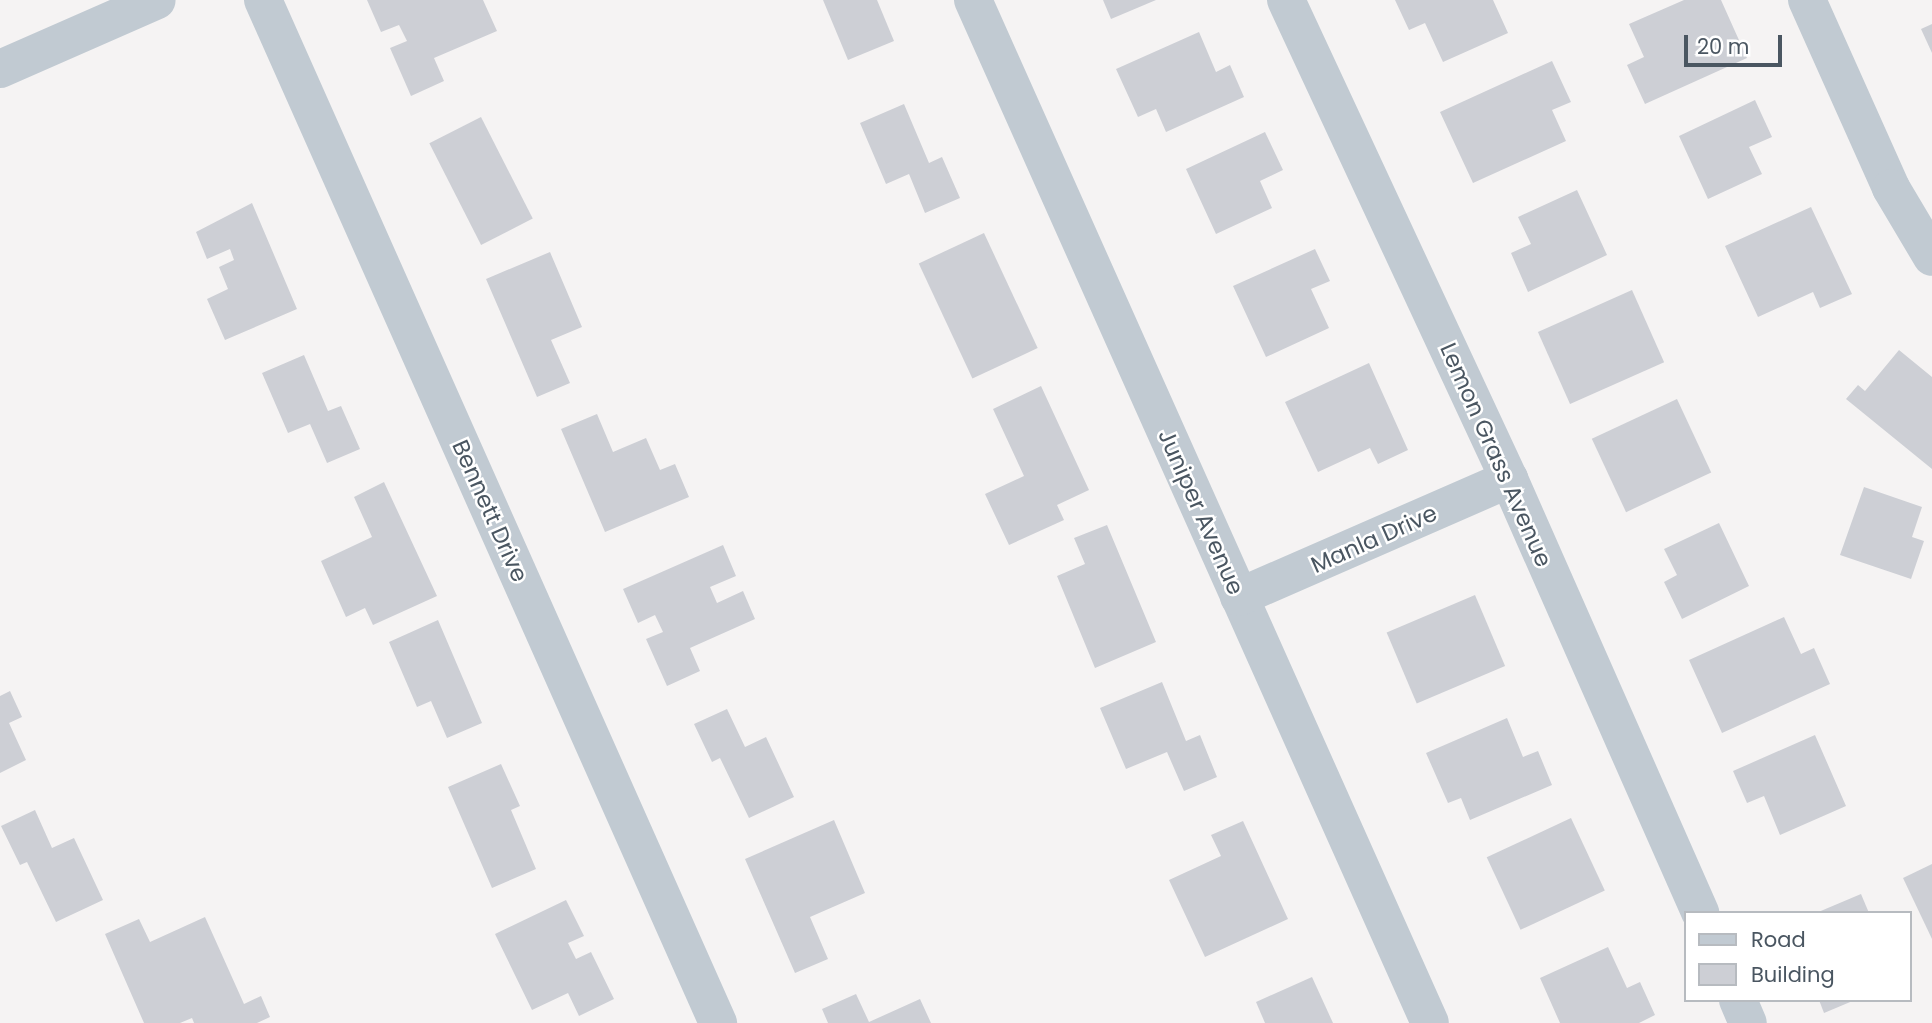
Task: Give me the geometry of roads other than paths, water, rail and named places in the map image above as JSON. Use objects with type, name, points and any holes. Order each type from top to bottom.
[{"type":"street","points":[[0,69],[157,0]]},
{"type":"street","name":"Bennett Drive","points":[[263,0],[718,1023]]},
{"type":"street","name":"Juniper Avenue","points":[[973,0],[1430,1023]]},
{"type":"street","name":"Lemon Grass Avenue","points":[[1286,0],[1509,479],[1699,911]]},
{"type":"street","points":[[1807,0],[1891,188],[1932,257]]},
{"type":"street","name":"Manla Drive","points":[[1239,597],[1509,479]]},
{"type":"street","points":[[1739,1002],[1748,1023]]}]
